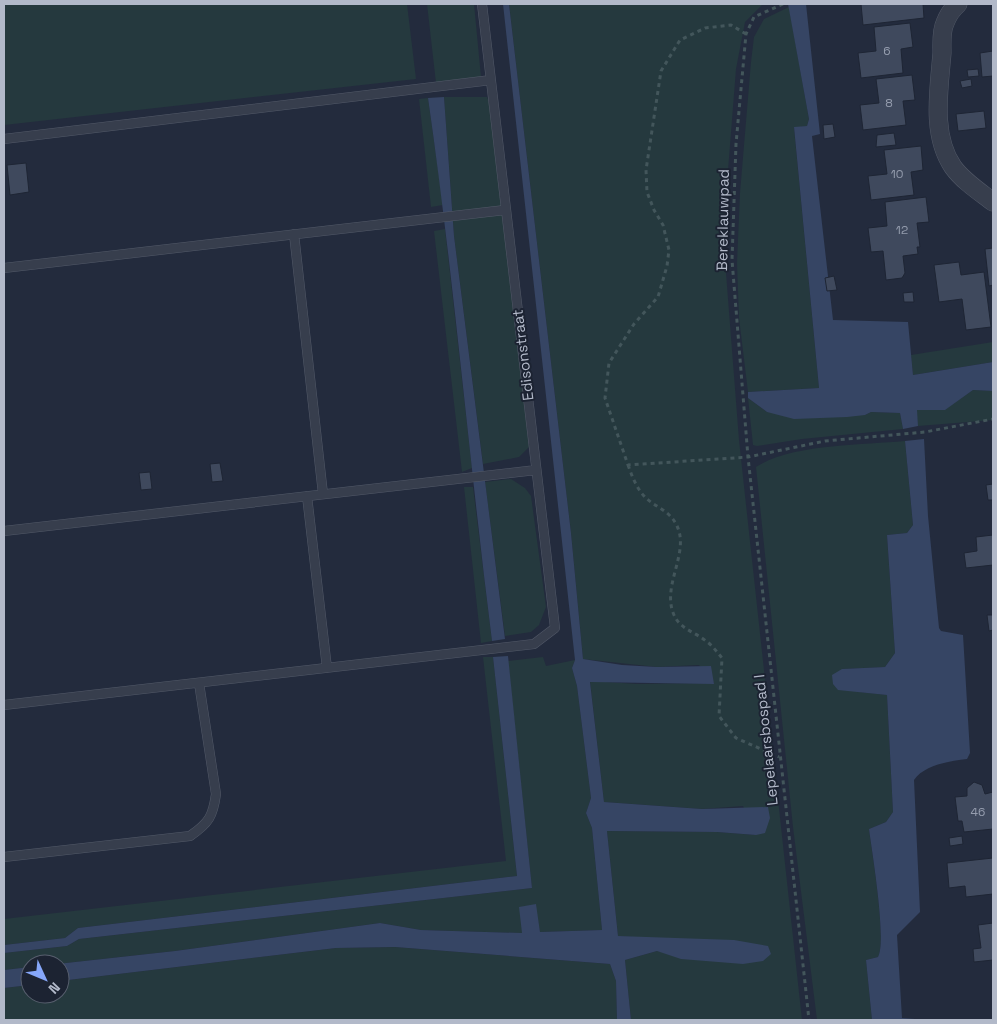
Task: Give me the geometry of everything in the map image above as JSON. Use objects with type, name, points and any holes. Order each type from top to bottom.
[{"type":"street","points":[[958,4],[950,11],[944,24],[938,98],[940,131],[945,152],[953,167],[963,178],[993,202]]},
{"type":"lane","name":"Edisonstraat","points":[[326,668],[534,644],[555,628],[482,4]]},
{"type":"lane","points":[[4,139],[491,80]]},
{"type":"lane","points":[[4,268],[505,210]]},
{"type":"lane","points":[[294,234],[324,494]]},
{"type":"lane","points":[[4,531],[536,470]]},
{"type":"lane","points":[[4,705],[326,668],[306,496]]},
{"type":"lane","points":[[4,857],[190,836],[203,827],[213,813],[216,794],[199,683]]},
{"type":"path","name":"Bereklauwpad","points":[[748,457],[732,260],[736,144],[746,34],[754,17],[783,4]]},
{"type":"path","points":[[746,34],[731,26],[705,28],[680,40],[661,71],[651,126],[646,177],[647,192],[663,226],[669,250],[667,266],[658,298],[634,324],[609,363],[605,398],[633,480],[644,496],[667,512],[676,523],[681,536],[670,594],[674,616],[686,629],[707,641],[722,658],[719,716],[736,738],[779,757]]},
{"type":"path","points":[[628,465],[748,457],[825,441],[924,432],[993,419]]},
{"type":"path","name":"Lepelaarsbospad I","points":[[748,457],[809,1020]]},
{"type":"green space","points":[[4,4],[407,4],[416,79],[4,125]]},
{"type":"green space","points":[[427,4],[474,4],[481,77],[436,83]]},
{"type":"green space","points":[[509,4],[763,4],[745,22],[736,69],[726,196],[725,260],[739,440],[802,1020],[631,1020],[625,960],[657,951],[667,953],[645,938],[618,936],[607,831],[717,832],[756,835],[743,806],[702,809],[604,802],[590,681],[637,684],[714,683],[699,665],[657,667],[583,659],[571,533]]},
{"type":"green space","points":[[789,7],[809,119],[807,126],[794,128],[819,388],[748,392],[739,318],[737,263],[740,193],[751,62],[754,37],[764,19]]},
{"type":"green space","points":[[444,97],[487,97],[489,102],[529,447],[519,457],[483,464],[454,236]]},
{"type":"green space","points":[[428,98],[443,205],[431,207],[419,99]]},
{"type":"green space","points":[[445,229],[472,468],[462,472],[434,231]]},
{"type":"green space","points":[[993,342],[993,362],[913,375],[911,355]]},
{"type":"green space","points":[[973,390],[993,391],[993,420],[918,426],[916,410],[944,410]]},
{"type":"green space","points":[[748,398],[767,412],[865,415],[871,412],[900,413],[903,429],[802,439],[757,446],[753,445]]},
{"type":"green space","points":[[905,441],[913,525],[907,533],[887,535],[895,653],[885,667],[842,669],[860,692],[887,695],[893,812],[886,822],[869,829],[881,934],[878,957],[866,960],[872,1020],[817,1020],[793,827],[756,467],[771,459],[807,450]]},
{"type":"green space","points":[[511,479],[525,488],[531,496],[546,607],[539,625],[531,632],[505,636],[485,482]]},
{"type":"green space","points":[[464,487],[473,487],[492,641],[481,643]]},
{"type":"green space","points":[[483,657],[493,657],[517,876],[78,928],[65,938],[4,945],[4,919],[506,861]]},
{"type":"green space","points":[[543,657],[546,666],[575,660],[572,668],[577,686],[591,798],[586,813],[592,828],[602,930],[540,932],[535,904],[522,933],[421,930],[380,923],[175,951],[70,963],[70,954],[20,954],[20,968],[4,970],[4,953],[67,946],[79,939],[532,888],[508,661]]},
{"type":"green space","points":[[395,947],[610,964],[616,981],[617,1020],[4,1020],[4,988],[20,986],[20,1004],[70,1004],[70,980],[336,948]]},
{"type":"water","points":[[503,4],[509,4],[571,533],[583,659],[622,665],[657,667],[711,666],[714,684],[590,682],[604,802],[702,809],[768,807],[770,818],[765,833],[756,835],[717,832],[607,831],[618,936],[734,940],[768,946],[771,954],[763,961],[743,964],[681,959],[657,951],[625,960],[631,1020],[617,1020],[616,981],[610,964],[395,947],[336,948],[70,980],[70,963],[175,951],[380,923],[421,930],[522,933],[519,907],[536,904],[540,932],[602,930],[592,828],[586,813],[591,798],[577,686],[572,668],[575,660]]},
{"type":"water","points":[[788,4],[806,4],[820,134],[812,136],[833,320],[908,322],[913,375],[993,362],[993,391],[973,390],[945,410],[917,410],[918,426],[903,429],[900,413],[871,412],[865,415],[847,417],[794,419],[767,412],[748,398],[748,392],[819,388],[794,127],[807,126],[809,119]]},
{"type":"water","points":[[444,97],[454,236],[505,639],[492,641],[446,233],[428,98]]},
{"type":"water","points":[[924,439],[928,516],[939,628],[941,631],[963,635],[970,753],[967,759],[931,767],[918,775],[914,780],[920,912],[897,935],[902,1018],[928,1020],[872,1020],[866,960],[878,957],[881,933],[869,829],[886,822],[893,812],[887,695],[838,690],[833,684],[832,675],[842,669],[885,667],[895,653],[887,535],[907,533],[913,525],[905,441]]},
{"type":"water","points":[[508,656],[532,888],[79,939],[67,946],[4,953],[4,945],[65,938],[78,928],[517,876],[493,657]]},
{"type":"water","points":[[20,968],[20,986],[4,988],[4,970]]},
{"type":"building","points":[[861,4],[923,4],[924,18],[863,25]]},
{"type":"building","points":[[910,23],[913,47],[901,49],[903,73],[861,78],[858,53],[876,51],[874,27]]},
{"type":"building","points":[[993,51],[993,76],[982,77],[980,53]]},
{"type":"building","points":[[978,69],[979,76],[968,77],[967,70]]},
{"type":"building","points":[[912,75],[915,100],[903,101],[906,125],[863,130],[860,105],[879,103],[876,79]]},
{"type":"building","points":[[971,79],[972,86],[962,88],[960,81]]},
{"type":"building","points":[[984,111],[986,128],[958,131],[956,114]]},
{"type":"building","points":[[833,124],[835,137],[824,139],[823,125]]},
{"type":"building","points":[[894,133],[896,145],[876,147],[877,135]]},
{"type":"building","points":[[921,146],[923,170],[911,172],[914,195],[871,200],[868,176],[887,174],[884,150]]},
{"type":"building","points":[[26,163],[29,192],[10,195],[7,165]]},
{"type":"building","points":[[926,197],[929,222],[917,223],[920,247],[917,247],[918,254],[903,256],[905,273],[902,278],[886,280],[883,251],[871,252],[868,228],[887,226],[885,202]]},
{"type":"building","points":[[993,248],[993,285],[989,286],[985,249]]},
{"type":"building","points":[[959,262],[961,275],[984,272],[991,327],[966,330],[962,299],[939,302],[934,265]]},
{"type":"building","points":[[834,276],[837,290],[827,291],[825,278]]},
{"type":"building","points":[[913,292],[914,302],[904,302],[903,293]]},
{"type":"building","points":[[220,463],[223,481],[212,482],[210,464]]},
{"type":"building","points":[[150,472],[152,489],[141,490],[139,473]]},
{"type":"building","points":[[993,484],[993,500],[988,500],[986,485]]},
{"type":"building","points":[[993,535],[993,565],[966,568],[964,553],[977,551],[976,537]]},
{"type":"building","points":[[987,615],[993,615],[993,630],[989,631]]},
{"type":"building","points":[[974,782],[982,785],[985,794],[993,792],[993,829],[964,832],[962,821],[958,821],[955,797],[967,796],[967,788]]},
{"type":"building","points":[[962,836],[963,844],[950,846],[949,838]]},
{"type":"building","points":[[993,858],[993,894],[966,897],[965,886],[949,888],[947,863]]},
{"type":"building","points":[[993,923],[993,960],[974,962],[973,949],[981,948],[978,925]]}]
